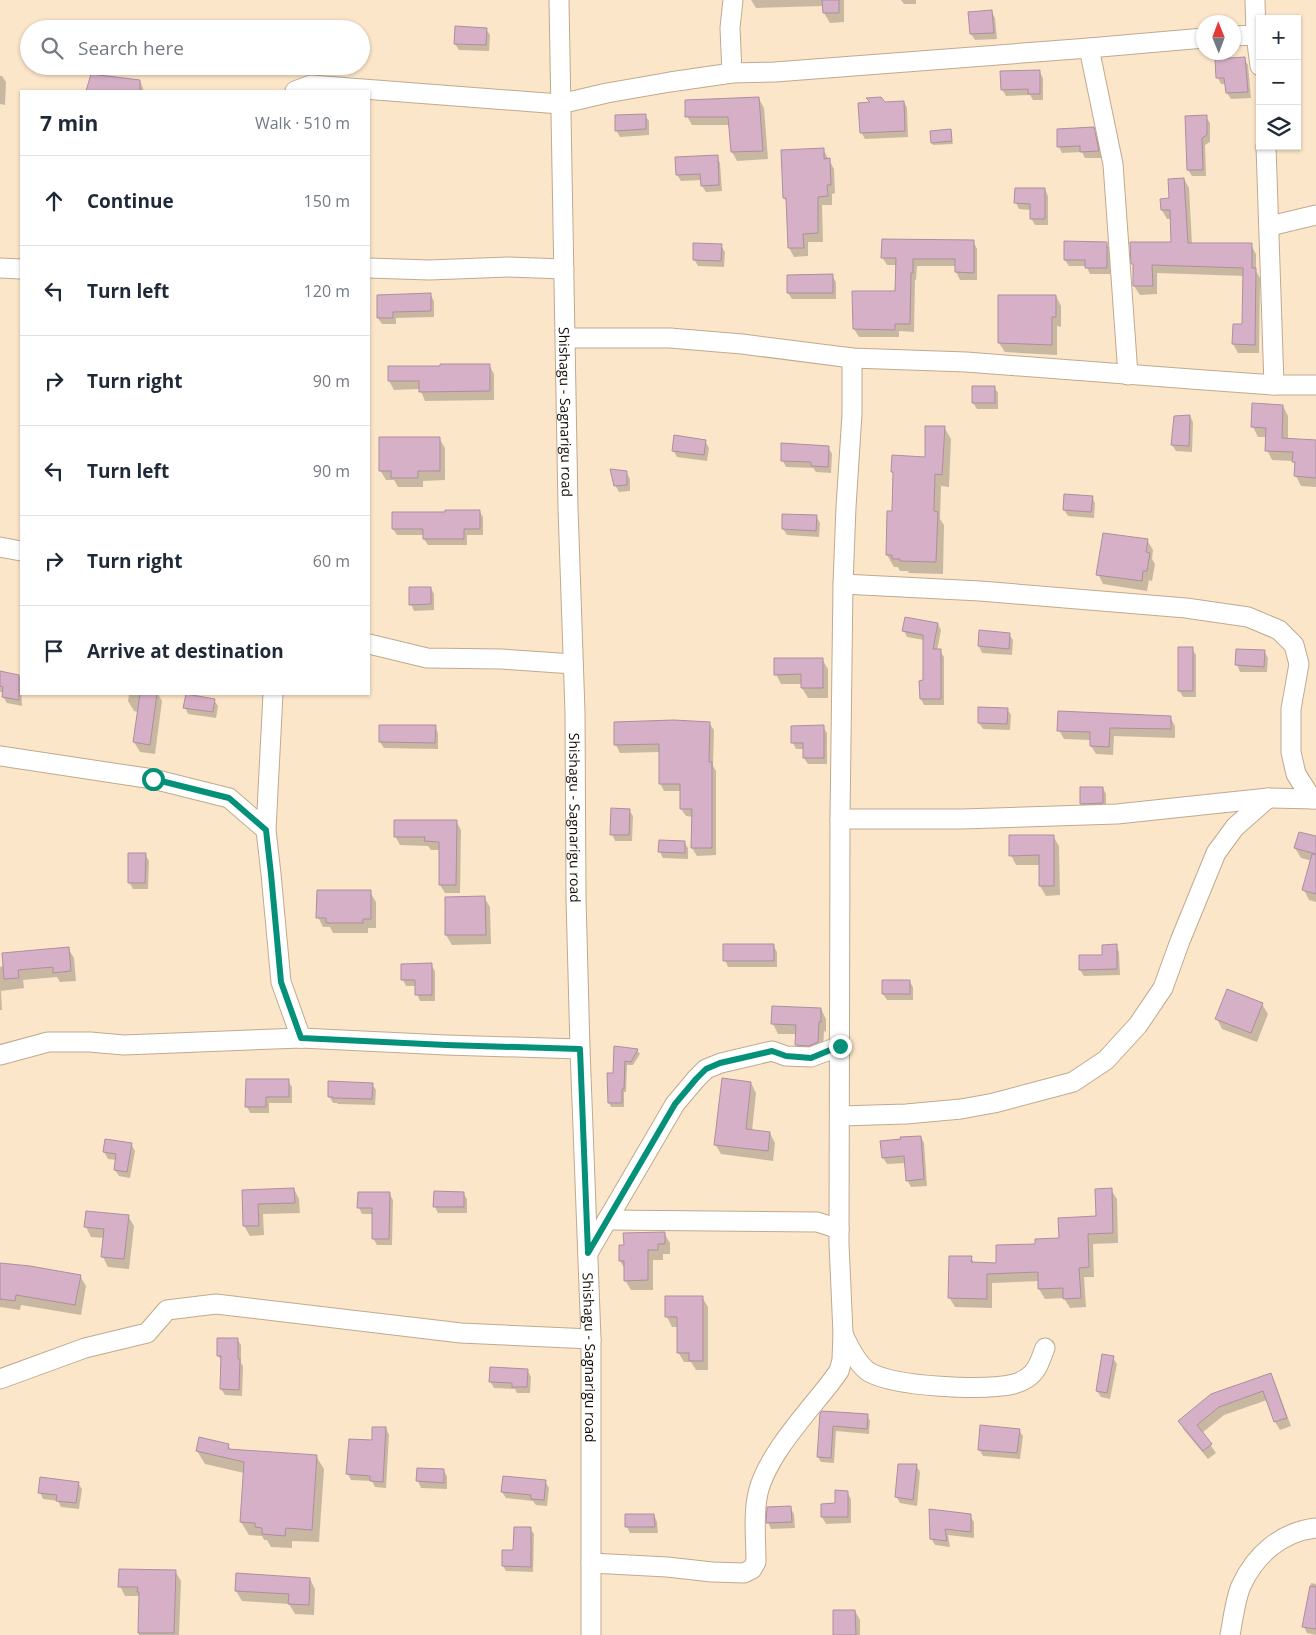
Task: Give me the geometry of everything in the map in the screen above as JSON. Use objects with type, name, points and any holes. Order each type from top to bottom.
[{"type":"street","name":"Shishagu - Sagnarigu road","points":[[559,0],[580,1049],[591,1339],[591,1635]]},
{"type":"street","points":[[732,0],[730,28],[732,73]]},
{"type":"street","points":[[1241,36],[1256,35],[1255,0]]},
{"type":"street","points":[[298,90],[311,85],[560,104],[616,91],[732,73],[775,72],[1196,39]]},
{"type":"street","points":[[1089,48],[1113,164],[1128,375]]},
{"type":"street","points":[[1266,150],[1274,384]]},
{"type":"street","points":[[1270,226],[1316,215]]},
{"type":"street","points":[[370,268],[429,270],[508,267],[564,269]]},
{"type":"street","points":[[0,268],[20,269]]},
{"type":"street","points":[[566,338],[686,339],[852,358],[966,362],[1128,375],[1316,385]]},
{"type":"street","points":[[591,1563],[667,1567],[712,1572],[744,1573],[752,1569],[756,1562],[756,1505],[758,1492],[764,1476],[780,1447],[839,1371],[842,1360],[843,1332],[838,1229],[840,819],[843,584],[852,414],[852,358]]},
{"type":"street","points":[[0,547],[20,551]]},
{"type":"street","points":[[843,584],[980,591],[1186,608],[1248,617],[1279,630],[1294,645],[1299,664],[1290,709],[1291,752],[1296,774],[1314,799]]},
{"type":"street","points":[[370,644],[427,658],[573,664]]},
{"type":"street","points":[[274,695],[266,830],[281,982],[301,1038]]},
{"type":"street","points":[[0,756],[153,779],[229,798],[266,830]]},
{"type":"street","points":[[840,819],[962,819],[1117,814],[1268,798],[1314,799]]},
{"type":"street","points":[[840,1116],[906,1114],[961,1109],[994,1103],[1073,1082],[1106,1060],[1138,1025],[1163,988],[1216,853],[1235,826],[1268,798]]},
{"type":"street","points":[[0,1055],[48,1042],[90,1042],[124,1046],[301,1038],[580,1049]]},
{"type":"street","points":[[588,1253],[675,1104],[706,1069],[720,1063],[772,1051],[786,1056],[811,1058],[840,1046]]},
{"type":"street","points":[[607,1220],[817,1222],[838,1229]]},
{"type":"street","points":[[0,1379],[85,1348],[146,1333],[167,1310],[216,1304],[461,1332],[591,1339]]},
{"type":"street","points":[[843,1332],[850,1349],[867,1371],[897,1381],[959,1387],[1015,1384],[1028,1377],[1037,1369],[1045,1348]]},
{"type":"street","points":[[1230,1635],[1240,1587],[1258,1558],[1282,1537],[1316,1528]]},
{"type":"building","points":[[822,0],[839,0],[839,13],[823,13]]},
{"type":"building","points":[[992,10],[994,33],[970,34],[968,12]]},
{"type":"building","points":[[455,26],[487,28],[486,45],[454,44]]},
{"type":"building","points":[[1241,57],[1245,57],[1248,92],[1226,93],[1224,78],[1216,78],[1215,60],[1241,60]]},
{"type":"building","points":[[1040,70],[1040,94],[1028,94],[1028,89],[1001,90],[1000,71]]},
{"type":"building","points":[[91,75],[140,80],[140,90],[86,90]]},
{"type":"building","points":[[759,97],[763,151],[731,152],[728,117],[685,117],[685,100]]},
{"type":"building","points":[[881,97],[885,102],[904,101],[905,131],[860,133],[858,103],[870,102],[866,98]]},
{"type":"building","points":[[646,114],[646,129],[615,131],[615,115]]},
{"type":"building","points":[[1207,115],[1207,135],[1202,138],[1203,170],[1187,170],[1185,116]]},
{"type":"building","points":[[1094,127],[1099,151],[1080,152],[1080,146],[1057,147],[1057,129]]},
{"type":"building","points":[[951,129],[952,141],[931,143],[930,131]]},
{"type":"building","points":[[824,148],[824,159],[830,158],[831,185],[827,185],[828,196],[818,197],[818,233],[803,234],[804,248],[788,248],[786,198],[783,198],[781,150]]},
{"type":"building","points":[[718,155],[719,185],[701,186],[700,174],[676,175],[675,157]]},
{"type":"building","points":[[1184,178],[1188,243],[1252,243],[1252,268],[1256,268],[1255,345],[1232,344],[1233,324],[1242,324],[1243,268],[1152,265],[1153,286],[1133,286],[1130,242],[1171,242],[1170,210],[1161,210],[1160,199],[1169,198],[1168,179]]},
{"type":"building","points":[[1015,188],[1045,188],[1045,219],[1030,219],[1030,204],[1014,203]]},
{"type":"building","points":[[882,239],[974,240],[974,273],[955,272],[955,259],[913,259],[910,324],[895,324],[895,330],[853,329],[852,291],[895,291],[896,258],[881,258]]},
{"type":"building","points":[[1064,241],[1107,242],[1107,268],[1085,268],[1085,260],[1064,260]]},
{"type":"building","points":[[693,243],[722,244],[721,261],[693,260]]},
{"type":"building","points":[[833,274],[833,293],[787,293],[787,275]]},
{"type":"building","points":[[431,293],[431,311],[393,312],[393,318],[377,318],[377,295]]},
{"type":"building","points":[[998,295],[1056,295],[1056,317],[1052,317],[1052,345],[998,343]]},
{"type":"building","points":[[440,364],[490,364],[490,391],[419,392],[419,381],[388,381],[388,366],[440,366]]},
{"type":"building","points":[[972,386],[995,386],[995,403],[972,403]]},
{"type":"building","points":[[1252,403],[1283,405],[1282,438],[1316,440],[1316,478],[1294,476],[1295,462],[1292,462],[1293,452],[1265,451],[1266,428],[1251,427]]},
{"type":"building","points":[[1190,415],[1189,446],[1171,445],[1174,416]]},
{"type":"building","points":[[925,426],[945,426],[942,475],[935,474],[934,511],[938,512],[936,562],[900,561],[900,559],[892,559],[892,555],[886,555],[887,511],[892,511],[892,455],[925,457]]},
{"type":"building","points":[[674,435],[706,440],[704,455],[672,451]]},
{"type":"building","points":[[379,437],[440,437],[440,471],[418,471],[418,478],[391,478],[391,471],[379,471]]},
{"type":"building","points":[[781,443],[829,446],[828,467],[811,466],[811,462],[781,461]]},
{"type":"building","points":[[610,469],[627,471],[627,485],[614,486]]},
{"type":"building","points":[[1064,494],[1093,496],[1091,512],[1063,510]]},
{"type":"building","points":[[445,510],[480,510],[480,529],[464,529],[464,539],[423,539],[423,529],[392,529],[392,512],[445,512]]},
{"type":"building","points":[[782,514],[817,515],[816,531],[782,529]]},
{"type":"building","points":[[1103,533],[1148,539],[1146,552],[1150,553],[1147,571],[1143,571],[1142,581],[1096,575]]},
{"type":"building","points":[[409,587],[431,587],[431,604],[409,605]]},
{"type":"building","points":[[905,617],[938,623],[933,649],[941,649],[941,699],[920,699],[919,681],[923,680],[923,635],[902,631]]},
{"type":"building","points":[[979,630],[1010,633],[1009,649],[978,646]]},
{"type":"building","points":[[1178,647],[1193,647],[1193,691],[1178,691]]},
{"type":"building","points":[[1236,649],[1265,650],[1264,667],[1235,665]]},
{"type":"building","points":[[774,658],[823,658],[823,688],[801,688],[801,674],[774,675]]},
{"type":"building","points":[[0,671],[19,675],[19,700],[2,697],[3,687],[0,686]]},
{"type":"building","points":[[140,695],[157,695],[150,745],[133,742]]},
{"type":"building","points":[[186,695],[215,699],[213,712],[183,708]]},
{"type":"building","points":[[978,707],[1008,708],[1007,724],[978,723]]},
{"type":"building","points":[[1058,711],[1171,716],[1171,729],[1110,728],[1109,747],[1090,746],[1090,732],[1057,731]]},
{"type":"building","points":[[674,720],[710,722],[709,762],[712,762],[712,848],[691,848],[692,809],[680,809],[680,784],[659,784],[659,744],[614,745],[614,722]]},
{"type":"building","points":[[379,725],[436,725],[435,743],[379,742]]},
{"type":"building","points":[[824,725],[824,758],[803,758],[803,743],[791,743],[791,726]]},
{"type":"building","points":[[1080,787],[1103,787],[1103,803],[1080,804]]},
{"type":"building","points":[[611,808],[630,809],[629,835],[610,835]]},
{"type":"building","points":[[394,820],[457,820],[456,885],[439,885],[439,842],[424,841],[425,837],[394,837]]},
{"type":"building","points":[[1299,832],[1316,836],[1316,854],[1294,848]]},
{"type":"building","points":[[1009,835],[1054,835],[1054,886],[1039,886],[1039,855],[1009,856]]},
{"type":"building","points":[[659,840],[685,841],[685,853],[658,852]]},
{"type":"building","points":[[128,853],[146,853],[145,883],[128,883]]},
{"type":"building","points":[[1312,854],[1316,855],[1316,894],[1302,890]]},
{"type":"building","points":[[317,890],[371,890],[371,919],[363,919],[363,923],[326,923],[326,918],[316,918]]},
{"type":"building","points":[[485,896],[486,935],[445,935],[445,897]]},
{"type":"building","points":[[723,944],[774,944],[774,961],[723,961]]},
{"type":"building","points":[[1117,944],[1117,969],[1079,970],[1079,955],[1102,955],[1102,945]]},
{"type":"building","points":[[69,947],[71,971],[53,973],[53,967],[18,970],[19,978],[4,979],[2,953]]},
{"type":"building","points":[[432,963],[432,995],[415,995],[415,980],[401,980],[401,964]]},
{"type":"building","points":[[882,980],[910,980],[910,994],[882,994]]},
{"type":"building","points":[[1227,989],[1263,1003],[1251,1033],[1215,1019]]},
{"type":"building","points":[[772,1006],[821,1008],[818,1042],[809,1046],[795,1045],[796,1025],[771,1024]]},
{"type":"building","points":[[614,1046],[638,1049],[631,1062],[625,1061],[622,1103],[608,1103],[607,1073],[613,1073]]},
{"type":"building","points":[[722,1078],[751,1082],[746,1129],[770,1132],[768,1151],[714,1145]]},
{"type":"building","points":[[246,1079],[289,1079],[289,1097],[266,1097],[266,1107],[245,1107]]},
{"type":"building","points":[[328,1081],[373,1083],[372,1099],[328,1097]]},
{"type":"building","points":[[921,1136],[924,1179],[906,1181],[904,1156],[882,1158],[880,1141],[901,1139],[900,1137]]},
{"type":"building","points":[[105,1139],[132,1143],[127,1172],[114,1170],[116,1154],[103,1152]]},
{"type":"building","points":[[294,1188],[295,1203],[258,1204],[259,1226],[243,1226],[242,1190]]},
{"type":"building","points":[[1112,1188],[1113,1233],[1088,1234],[1089,1267],[1079,1268],[1081,1298],[1063,1299],[1063,1288],[1038,1289],[1038,1272],[987,1274],[987,1299],[948,1298],[949,1256],[972,1256],[971,1262],[996,1263],[996,1245],[1035,1244],[1035,1239],[1059,1238],[1058,1218],[1096,1216],[1095,1189]]},
{"type":"building","points":[[434,1191],[464,1192],[464,1207],[433,1207]]},
{"type":"building","points":[[358,1192],[390,1192],[389,1239],[372,1239],[372,1208],[357,1208]]},
{"type":"building","points":[[86,1211],[129,1215],[124,1259],[101,1257],[104,1229],[84,1227]]},
{"type":"building","points":[[665,1232],[665,1244],[658,1244],[658,1250],[648,1250],[648,1280],[624,1281],[624,1261],[619,1261],[619,1245],[624,1245],[623,1233]]},
{"type":"building","points":[[0,1263],[81,1275],[75,1305],[16,1295],[15,1301],[0,1299]]},
{"type":"building","points":[[665,1296],[703,1296],[703,1361],[689,1361],[689,1353],[677,1353],[677,1317],[665,1317]]},
{"type":"building","points":[[217,1338],[238,1338],[238,1359],[240,1359],[239,1390],[220,1389],[221,1356],[217,1356]]},
{"type":"building","points":[[1102,1354],[1114,1356],[1107,1393],[1096,1391]]},
{"type":"building","points":[[490,1367],[528,1369],[527,1387],[512,1387],[512,1383],[489,1382]]},
{"type":"building","points":[[1271,1373],[1287,1418],[1274,1422],[1263,1391],[1219,1407],[1197,1425],[1212,1444],[1203,1451],[1178,1421],[1211,1394]]},
{"type":"building","points":[[822,1411],[868,1414],[867,1429],[833,1426],[831,1458],[817,1457],[820,1413]]},
{"type":"building","points":[[980,1425],[1020,1429],[1017,1453],[978,1450]]},
{"type":"building","points":[[372,1427],[386,1427],[383,1482],[370,1481],[370,1476],[346,1474],[349,1439],[372,1440]]},
{"type":"building","points":[[199,1437],[229,1444],[228,1449],[317,1455],[312,1530],[286,1528],[285,1536],[262,1534],[262,1528],[255,1527],[255,1523],[240,1522],[244,1462],[196,1451]]},
{"type":"building","points":[[898,1464],[917,1464],[913,1500],[895,1497]]},
{"type":"building","points":[[417,1468],[444,1469],[444,1483],[416,1481]]},
{"type":"building","points":[[503,1476],[546,1480],[544,1500],[531,1499],[531,1495],[501,1492]]},
{"type":"building","points":[[40,1477],[79,1482],[76,1503],[56,1501],[57,1495],[38,1493]]},
{"type":"building","points":[[835,1490],[848,1491],[848,1517],[821,1517],[821,1504],[835,1503]]},
{"type":"building","points":[[791,1506],[792,1522],[766,1523],[767,1507]]},
{"type":"building","points":[[929,1509],[971,1514],[971,1532],[945,1529],[947,1541],[930,1539]]},
{"type":"building","points":[[625,1514],[654,1514],[655,1527],[625,1527]]},
{"type":"building","points":[[514,1527],[531,1527],[531,1567],[502,1566],[502,1550],[513,1550]]},
{"type":"building","points":[[119,1569],[176,1570],[174,1633],[138,1633],[138,1587],[118,1587]]},
{"type":"building","points":[[236,1573],[310,1578],[309,1605],[288,1604],[289,1594],[235,1591]]},
{"type":"building","points":[[1310,1586],[1316,1587],[1316,1629],[1302,1627]]},
{"type":"building","points":[[833,1610],[855,1610],[856,1635],[833,1635]]},
{"type":"route","points":[[153,779],[229,798],[266,830],[281,982],[301,1038],[580,1049],[588,1253],[675,1104],[706,1069],[720,1063],[772,1051],[786,1056],[811,1058],[840,1046]]}]
